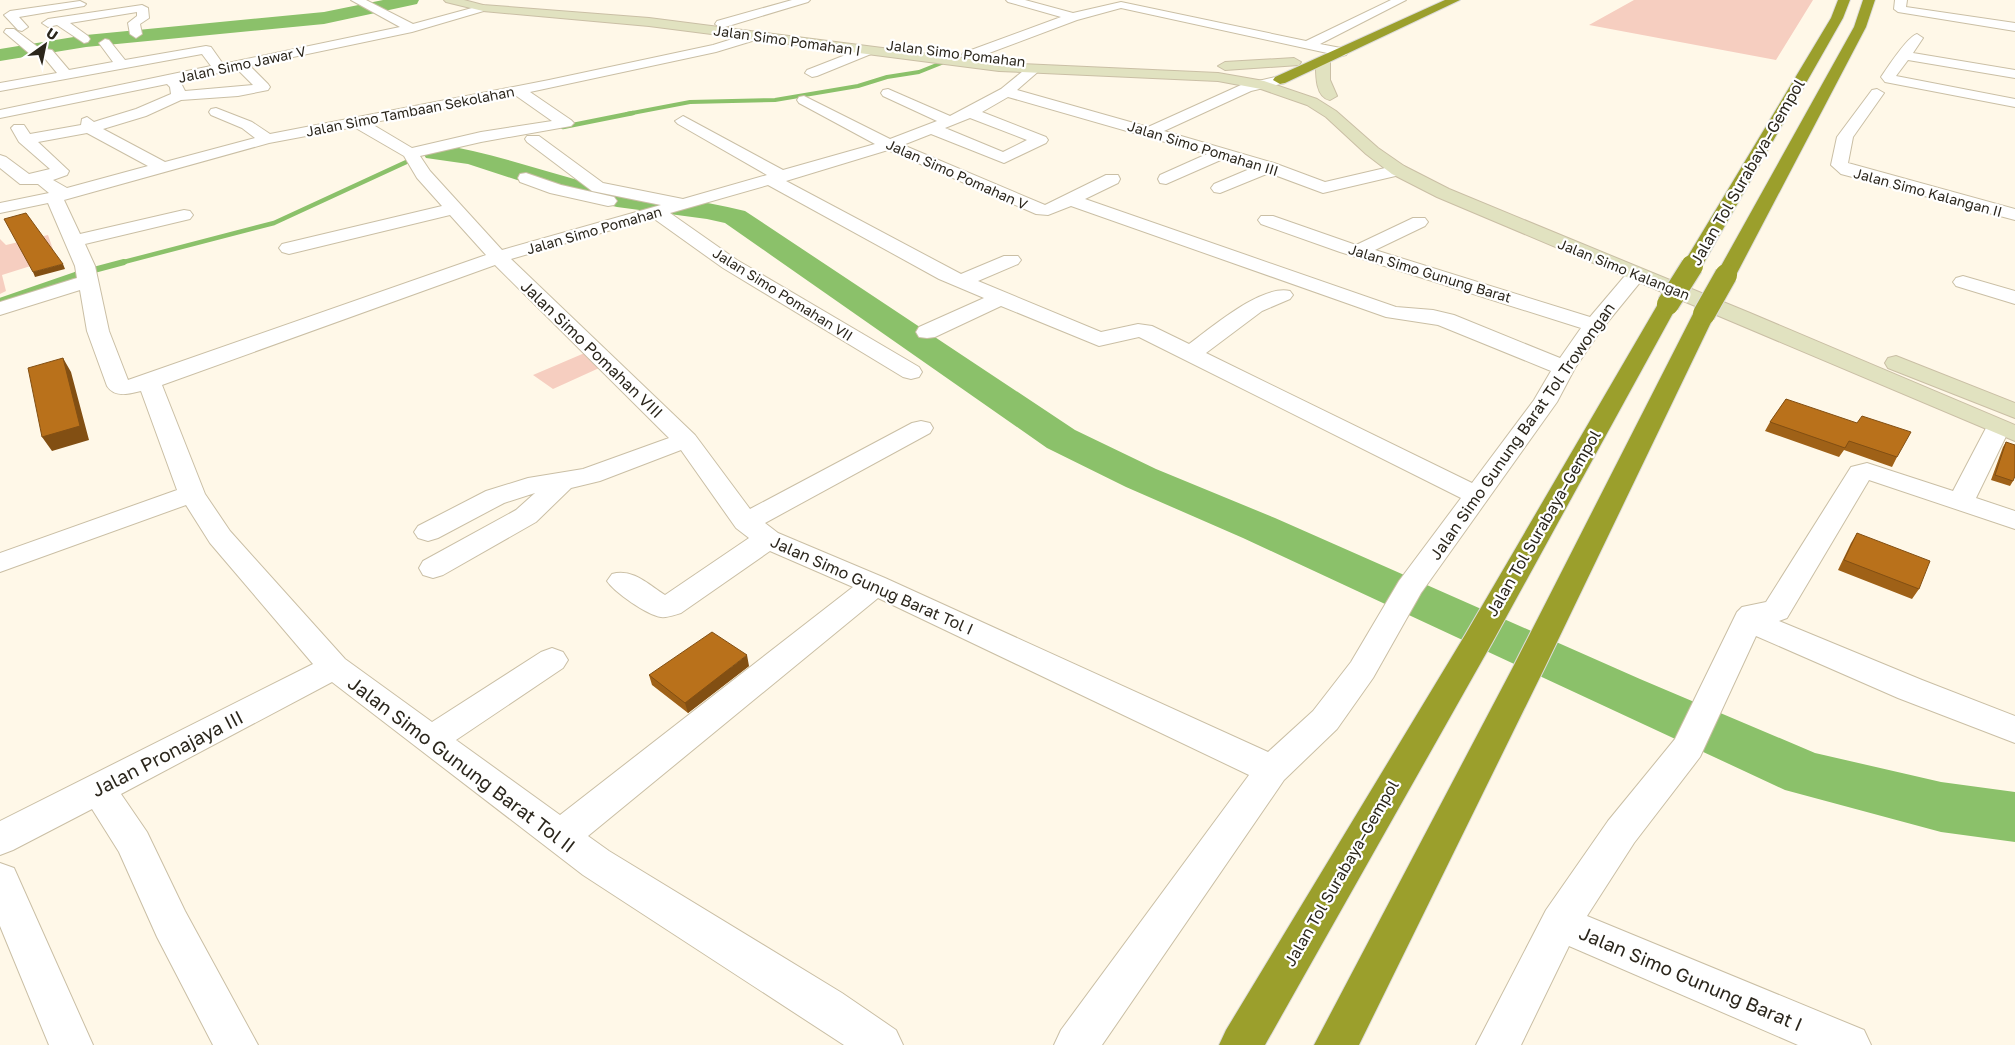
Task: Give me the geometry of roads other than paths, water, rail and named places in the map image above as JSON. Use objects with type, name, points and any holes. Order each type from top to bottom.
[{"type":"highway","points":[[1260,82],[1324,55],[1430,0]]},
{"type":"highway","points":[[1260,82],[1294,62],[1341,52],[1454,0]]},
{"type":"highway","name":"Jalan Tol Surabaya–Gempol","points":[[1241,1045],[1482,631],[1668,304],[1837,18],[1844,0]]},
{"type":"highway","name":"Jalan Tol Surabaya–Gempol","points":[[1336,1045],[1534,656],[1704,314],[1860,27],[1869,0]]},
{"type":"main road","points":[[450,0],[488,2]]},
{"type":"main road","name":"Jalan Simo Pomahan","points":[[488,2],[621,12],[1034,63],[1198,67],[1260,82]]},
{"type":"main road","name":"Jalan Simo Pomahan I","points":[[488,2],[1031,71],[1218,77],[1260,82]]},
{"type":"main road","points":[[601,17],[621,12]]},
{"type":"main road","points":[[1324,55],[1323,80],[1330,96]]},
{"type":"main road","points":[[1198,67],[1294,62]]},
{"type":"main road","points":[[1260,82],[1330,96],[1354,112]]},
{"type":"main road","name":"Jalan Simo Kalangan","points":[[1260,82],[1318,106],[1398,170],[1443,193],[1744,317],[2006,431]]},
{"type":"main road","name":"Jalan Simo Kalangan","points":[[1420,162],[1486,198],[2015,411]]},
{"type":"street","points":[[357,0],[412,28]]},
{"type":"street","points":[[722,24],[804,0]]},
{"type":"street","points":[[1012,0],[1073,17]]},
{"type":"street","points":[[1308,45],[1400,0]]},
{"type":"street","points":[[1901,0],[1900,9],[1902,10],[2015,27]]},
{"type":"street","points":[[9,25],[94,2]]},
{"type":"street","name":"Jalan Simo Jawar V","points":[[5,113],[412,28],[488,2]]},
{"type":"street","points":[[968,56],[1073,17],[1121,4],[1308,45],[1324,55]]},
{"type":"street","points":[[9,25],[59,21],[108,13],[143,8],[143,18],[135,28],[108,13]]},
{"type":"street","points":[[59,21],[84,40]]},
{"type":"street","points":[[9,25],[34,50],[47,53],[66,75]]},
{"type":"street","points":[[1919,32],[1888,77],[1890,79],[1959,94],[2015,103]]},
{"type":"street","name":"Jalan Simo Tambaan Sekolahan","points":[[0,208],[164,168],[267,139],[517,90],[716,48],[758,35]]},
{"type":"street","points":[[104,43],[122,65]]},
{"type":"street","points":[[169,44],[180,54]]},
{"type":"street","points":[[0,160],[26,180],[42,178],[61,170],[25,139],[5,113],[1,85],[206,50],[219,68]]},
{"type":"street","points":[[812,73],[866,51]]},
{"type":"street","points":[[1934,60],[1940,52],[1962,52]]},
{"type":"street","points":[[1903,55],[2015,74]]},
{"type":"street","points":[[1959,94],[1990,57]]},
{"type":"street","points":[[25,139],[90,128],[139,115],[178,96],[238,92],[263,87],[240,64]]},
{"type":"street","name":"Jalan Simo Pomahan","points":[[86,272],[98,331],[119,386],[125,388],[149,382],[498,257],[889,145],[970,113],[1006,92],[1031,71]]},
{"type":"street","points":[[170,79],[177,86],[178,96]]},
{"type":"street","points":[[1149,132],[1260,82]]},
{"type":"street","points":[[119,90],[139,115]]},
{"type":"street","points":[[412,158],[481,137],[566,123],[517,90]]},
{"type":"street","name":"Jalan Simo Pomahan III","points":[[1006,92],[1222,153],[1326,188],[1398,170]]},
{"type":"street","name":"Jalan Simo Kalangan II","points":[[1877,93],[1845,138],[1838,164],[1841,168],[2015,215]]},
{"type":"street","points":[[888,94],[950,121]]},
{"type":"street","name":"Jalan Simo Pomahan V","points":[[804,100],[889,145],[1042,210],[1048,210],[1071,200],[1112,179]]},
{"type":"street","points":[[66,101],[90,128],[136,151],[164,168]]},
{"type":"street","points":[[216,112],[247,125],[267,139]]},
{"type":"street","points":[[956,174],[1004,158],[1040,140],[970,113]]},
{"type":"street","name":"Jalan Simo Pomahan VIII","points":[[356,121],[412,158],[498,257],[686,440]]},
{"type":"street","points":[[683,121],[839,218],[961,282],[1099,339],[1138,329],[1191,353],[1478,496]]},
{"type":"street","points":[[931,128],[1004,158]]},
{"type":"street","points":[[533,138],[598,187],[668,209]]},
{"type":"street","points":[[1166,179],[1222,153]]},
{"type":"street","points":[[1220,188],[1268,168]]},
{"type":"street","points":[[42,178],[59,195],[86,272]]},
{"type":"street","points":[[526,178],[556,190],[668,209]]},
{"type":"street","points":[[1071,200],[1179,240],[1393,313],[1433,316],[1446,320],[1564,368]]},
{"type":"street","points":[[289,248],[455,208]]},
{"type":"street","name":"Jalan Simo Pomahan VII","points":[[668,209],[730,264],[911,372]]},
{"type":"street","points":[[74,241],[184,214]]},
{"type":"street","name":"Jalan Simo Gunung Barat","points":[[1267,220],[1358,251],[1594,325]]},
{"type":"street","points":[[1358,251],[1419,222]]},
{"type":"street","points":[[961,282],[1011,260]]},
{"type":"street","points":[[0,294],[86,272]]},
{"type":"street","points":[[0,310],[86,272]]},
{"type":"street","name":"Jalan Simo Gunung Barat Tol Trowongan","points":[[1076,1045],[1272,770],[1325,720],[1362,670],[1405,596],[1545,402],[1564,368],[1594,325],[1636,274]]},
{"type":"street","points":[[1963,282],[2015,298]]},
{"type":"street","points":[[1191,353],[1255,307],[1283,295]]},
{"type":"street","points":[[927,332],[1001,298]]},
{"type":"street","name":"Jalan Simo Gunung Barat Tol II","points":[[149,382],[192,494],[220,537],[334,667],[596,863],[827,1008],[881,1045]]},
{"type":"street","points":[[622,581],[662,607],[670,606],[757,531],[921,428]]},
{"type":"street","points":[[1961,502],[2006,431]]},
{"type":"street","points":[[428,532],[495,497],[528,486],[562,482],[591,475],[686,440],[757,531]]},
{"type":"street","points":[[1498,1045],[1560,923],[1621,832],[1661,784],[1688,747],[1748,620],[1753,614],[1776,611],[1860,473],[1867,471],[2015,520]]},
{"type":"street","points":[[433,568],[526,516],[562,482]]},
{"type":"street","points":[[0,564],[192,494]]},
{"type":"street","name":"Jalan Simo Gunug Barat Tol I","points":[[757,531],[1272,770]]},
{"type":"street","points":[[561,836],[875,585]]},
{"type":"street","points":[[1748,620],[1910,689],[2015,730]]},
{"type":"street","points":[[430,740],[552,660]]},
{"type":"street","name":"Jalan Pronajaya III","points":[[0,839],[334,667]]},
{"type":"street","points":[[98,789],[134,843],[171,924],[236,1045]]},
{"type":"street","points":[[0,880],[71,1045]]},
{"type":"street","name":"Jalan Simo Gunung Barat I","points":[[1560,923],[1849,1045]]},
{"type":"waterway","points":[[0,55],[86,41],[324,18],[410,0]]},
{"type":"waterway","points":[[627,114],[690,102],[775,100],[858,86],[887,77],[919,72],[949,60]]},
{"type":"waterway","points":[[563,127],[633,113]]},
{"type":"waterway","points":[[435,152],[472,157],[561,185],[617,198],[707,210],[735,217],[1061,439],[1141,478],[1259,528],[1621,693],[1805,774],[1941,807],[2015,817]]},
{"type":"waterway","points":[[120,263],[274,223],[415,158]]},
{"type":"waterway","points":[[0,301],[75,275],[124,262]]}]
